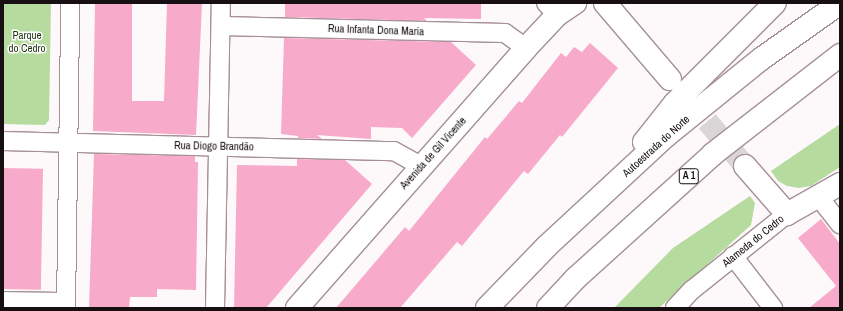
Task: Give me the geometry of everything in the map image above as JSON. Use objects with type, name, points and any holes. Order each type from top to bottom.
[{"type":"main road","name":"Avenida de Gil Vicente","points":[[296,308],[526,48],[552,9],[575,3]]},
{"type":"main road","points":[[605,3],[670,79]]},
{"type":"main road","points":[[599,197],[675,103],[775,3]]},
{"type":"main road","name":"Autoestrada do Norte","points":[[487,308],[599,197],[667,134],[761,59],[840,3]]},
{"type":"main road","name":"A 1","points":[[548,308],[576,278],[713,154],[840,55]]},
{"type":"main road","points":[[745,166],[787,214]]},
{"type":"main road","name":"Alameda do Cedro","points":[[787,214],[840,184]]},
{"type":"street","points":[[3,301],[66,305],[70,3]]},
{"type":"street","points":[[215,308],[221,3]]},
{"type":"street","name":"Rua Infanta Dona Maria","points":[[221,26],[505,33],[526,48]]},
{"type":"street","name":"Rua Diogo Brandão","points":[[3,141],[394,151],[421,166]]},
{"type":"street","points":[[818,196],[840,224]]},
{"type":"street","name":"Alameda do Cedro","points":[[675,308],[734,256],[787,214]]},
{"type":"street","points":[[734,256],[774,308]]},
{"type":"green space","name":"Parque do Cedro","points":[[3,3],[51,3],[49,120],[45,125],[3,124]]},
{"type":"green space","points":[[840,124],[840,167],[811,186],[799,188],[787,186],[778,181],[771,171]]},
{"type":"green space","points":[[750,196],[755,203],[751,225],[659,308],[614,308],[673,248]]},
{"type":"building","points":[[95,3],[132,3],[132,101],[164,101],[167,3],[202,3],[196,135],[93,131]]},
{"type":"building","points":[[285,3],[481,3],[481,19],[424,18],[427,21],[285,17]]},
{"type":"building","points":[[284,38],[451,42],[476,65],[412,138],[402,128],[371,127],[371,139],[317,135],[322,139],[298,138],[298,136],[281,134]]},
{"type":"building","points":[[590,43],[618,68],[562,137],[560,135],[528,174],[524,171],[462,246],[457,242],[400,308],[336,308],[405,227],[409,231],[485,137],[487,139],[519,101],[522,103],[561,53],[566,57],[574,47],[582,52]]},
{"type":"building","points":[[94,154],[195,156],[195,162],[198,162],[196,290],[157,289],[157,297],[130,297],[129,308],[89,308]]},
{"type":"building","points":[[297,159],[345,160],[372,184],[266,308],[234,308],[237,165],[297,166]]},
{"type":"building","points":[[3,168],[43,169],[41,290],[3,289]]},
{"type":"building","points":[[821,219],[840,244],[840,308],[809,308],[836,286],[798,238]]},
{"type":"tunnel","points":[[686,96],[745,166]]}]
